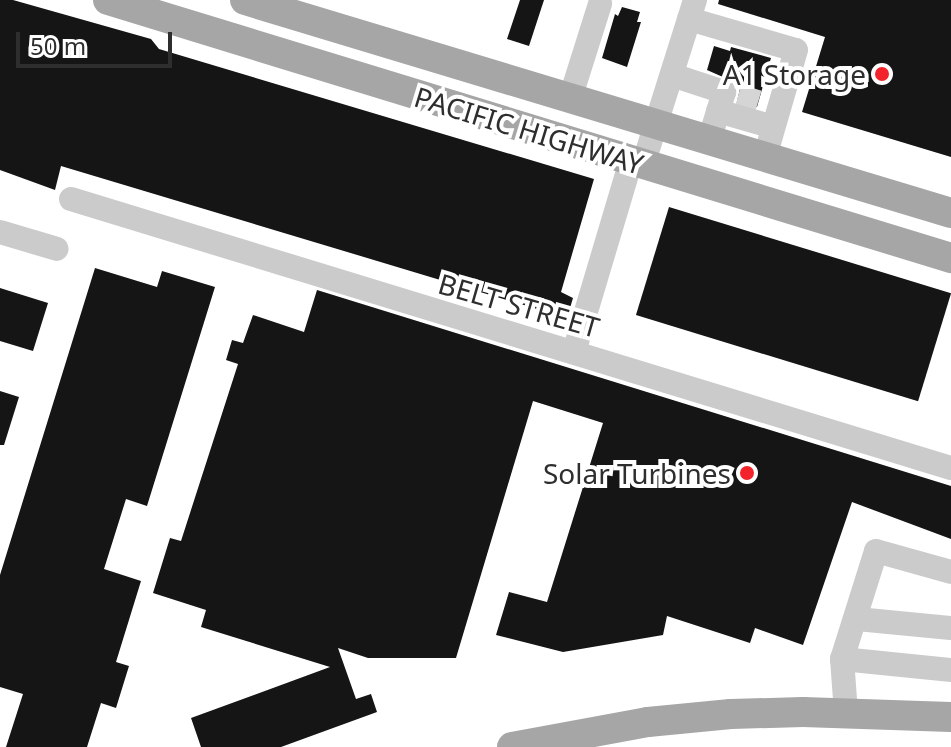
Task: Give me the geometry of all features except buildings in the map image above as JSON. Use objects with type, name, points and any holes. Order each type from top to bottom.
[{"type":"main road","name":"PACIFIC HIGHWAY","points":[[108,0],[951,258]]},
{"type":"main road","name":"PACIFIC HIGHWAY","points":[[245,0],[951,213]]},
{"type":"main road","points":[[512,747],[648,722],[731,714],[846,713],[951,717]]},
{"type":"street","points":[[570,99],[600,4]]},
{"type":"street","points":[[574,352],[637,163],[656,123],[692,9],[796,50],[753,104],[709,141]]},
{"type":"street","points":[[672,75],[753,104]]},
{"type":"street","points":[[753,104],[765,157]]},
{"type":"street","name":"BELT STREET","points":[[71,199],[523,340],[574,352],[951,468]]},
{"type":"street","points":[[0,232],[57,249]]},
{"type":"street","points":[[846,713],[842,659],[876,551],[951,572]]},
{"type":"street","points":[[857,619],[951,628]]},
{"type":"street","points":[[842,659],[951,670]]},
{"type":"tunnel","points":[[738,96],[758,102]]},
{"type":"place","name":"A1 Storage","points":[[882,74]]},
{"type":"place","name":"Solar Turbines","points":[[747,473]]}]
